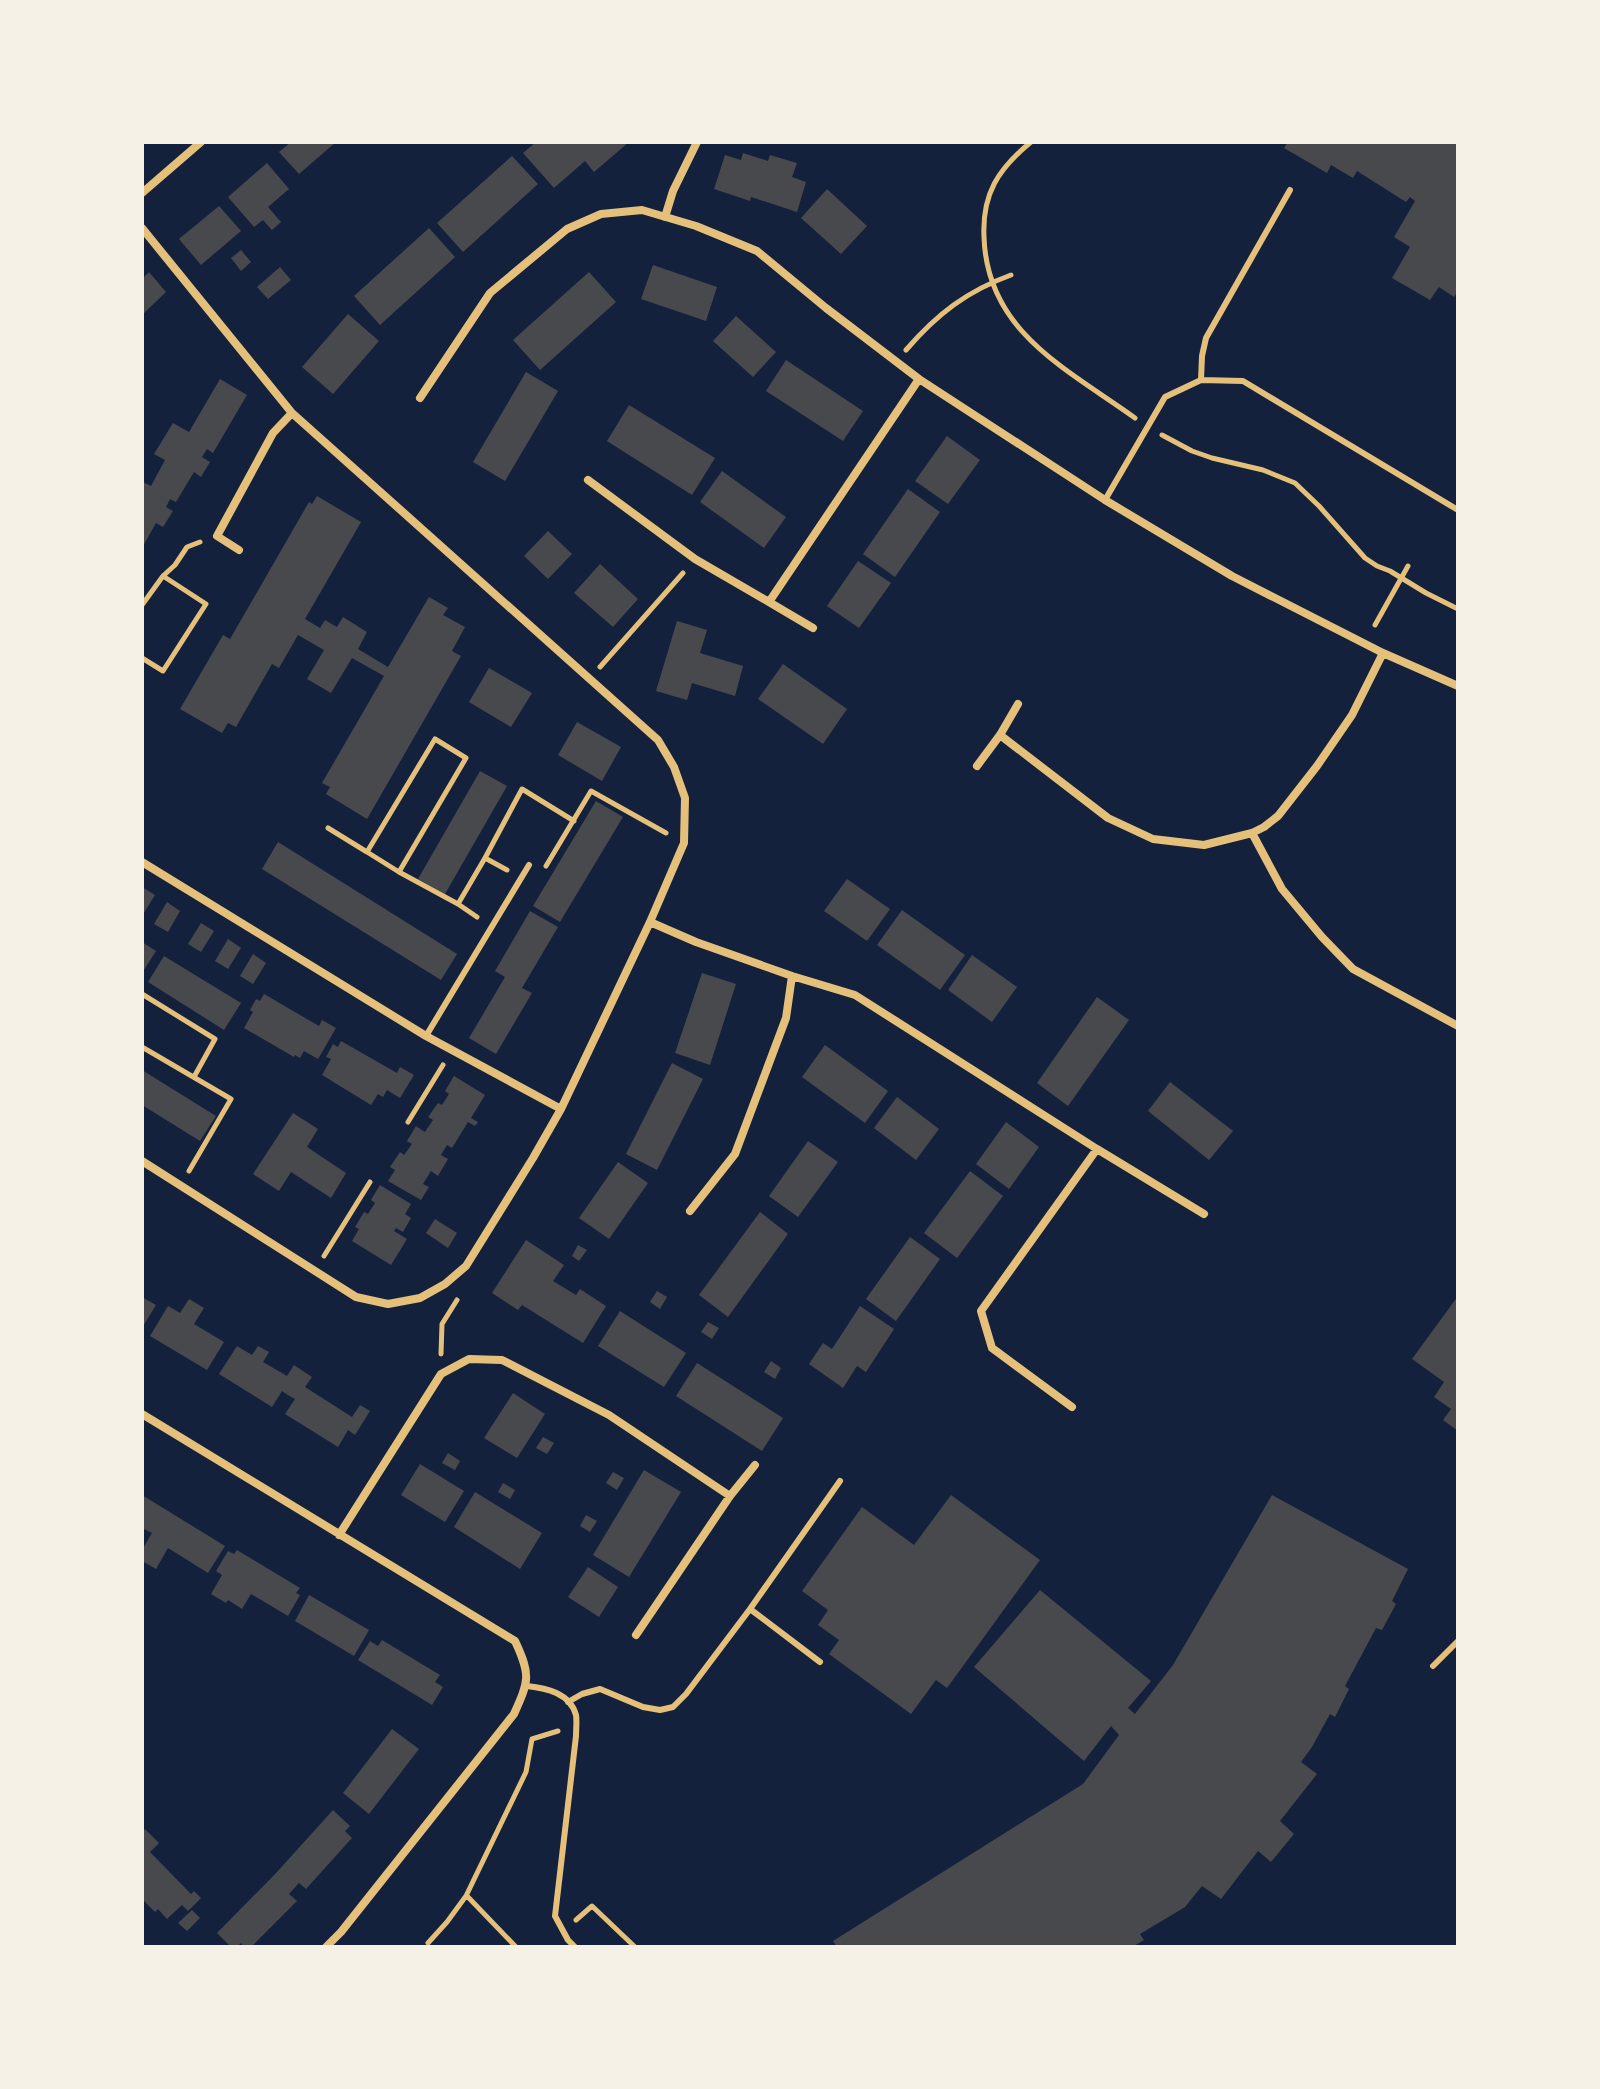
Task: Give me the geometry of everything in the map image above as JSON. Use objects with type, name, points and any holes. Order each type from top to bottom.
[{"type":"street","points":[[142,193],[201,142]]},
{"type":"street","points":[[665,217],[673,191],[697,142]]},
{"type":"street","points":[[420,398],[490,293],[567,229],[601,214],[642,210],[696,226],[757,251],[919,379],[1105,500],[1232,576],[1383,653],[1458,686]]},
{"type":"street","points":[[142,228],[292,413],[658,740],[674,767],[685,798],[684,843],[561,1109],[466,1266],[445,1284],[420,1298],[388,1304],[356,1297],[142,1161]]},
{"type":"street","points":[[769,602],[919,379]]},
{"type":"street","points":[[239,550],[217,536],[273,433],[292,413]]},
{"type":"street","points":[[588,480],[695,559],[813,628]]},
{"type":"street","points":[[1000,735],[1108,818],[1153,839],[1204,845],[1252,833],[1278,816],[1352,715],[1383,653]]},
{"type":"street","points":[[977,766],[1018,704]]},
{"type":"street","points":[[1252,833],[1282,889],[1353,969],[1458,1026]]},
{"type":"street","points":[[142,862],[426,1036],[561,1109]]},
{"type":"street","points":[[650,922],[696,942],[855,995],[1204,1214]]},
{"type":"street","points":[[690,1211],[735,1154],[786,1018],[792,976]]},
{"type":"street","points":[[1072,1407],[992,1348],[981,1311],[1097,1149]]},
{"type":"street","points":[[339,1535],[441,1374],[469,1359],[502,1360],[609,1415],[730,1496]]},
{"type":"street","points":[[142,1414],[515,1641],[525,1664],[527,1686],[514,1714],[326,1947]]},
{"type":"street","points":[[636,1635],[730,1496],[755,1465]]},
{"type":"lane","points":[[1201,380],[1206,338],[1290,190]]},
{"type":"lane","points":[[1105,500],[1165,397],[1201,380],[1243,381],[1458,510]]},
{"type":"lane","points":[[426,1036],[529,865]]},
{"type":"lane","points":[[568,1702],[600,1689],[643,1707],[660,1710],[673,1707],[750,1609],[840,1481]]},
{"type":"lane","points":[[750,1609],[820,1662]]},
{"type":"lane","points":[[1433,1666],[1458,1641]]},
{"type":"lane","points":[[527,1686],[550,1689],[568,1702],[576,1715],[555,1916],[575,1947]]},
{"type":"path","points":[[1031,142],[1004,168],[987,198],[983,215],[985,262],[990,282],[1006,311],[1057,365],[1137,419]]},
{"type":"path","points":[[897,362],[937,317],[953,304],[990,282],[1011,275]]},
{"type":"path","points":[[1157,432],[1192,451],[1263,470],[1295,483],[1365,558],[1458,609]]},
{"type":"path","points":[[142,605],[187,547],[217,536]]},
{"type":"path","points":[[589,680],[695,559]]},
{"type":"path","points":[[1375,625],[1408,566]]},
{"type":"path","points":[[142,658],[163,671],[206,604],[163,576]]},
{"type":"path","points":[[367,852],[435,739],[466,758],[399,872]]},
{"type":"path","points":[[328,828],[458,904],[522,789],[574,821]]},
{"type":"path","points":[[529,865],[543,871],[591,791],[684,843]]},
{"type":"path","points":[[485,858],[521,878]]},
{"type":"path","points":[[142,994],[215,1039],[194,1077]]},
{"type":"path","points":[[142,1047],[231,1099],[180,1186]]},
{"type":"path","points":[[408,1122],[452,1050]]},
{"type":"path","points":[[315,1270],[370,1182]]},
{"type":"path","points":[[441,1374],[442,1324],[458,1299]]},
{"type":"path","points":[[428,1943],[466,1896],[526,1772],[532,1739],[558,1731]]},
{"type":"path","points":[[466,1896],[516,1947]]},
{"type":"path","points":[[563,1931],[592,1906],[635,1947]]},
{"type":"building","points":[[291,142],[336,142],[299,174],[279,152]]},
{"type":"building","points":[[536,142],[629,142],[594,172],[585,161],[554,188],[523,153]]},
{"type":"building","points":[[1288,142],[1458,142],[1458,291],[1454,297],[1439,287],[1430,300],[1392,278],[1410,247],[1394,237],[1415,201],[1410,197],[1406,202],[1357,171],[1353,178],[1331,165],[1327,173],[1284,148]]},
{"type":"building","points":[[743,153],[768,161],[770,155],[797,163],[792,177],[806,182],[797,212],[714,189],[725,155],[741,160]]},
{"type":"building","points":[[512,156],[538,184],[463,252],[437,223]]},
{"type":"building","points":[[267,163],[289,189],[268,207],[281,222],[272,230],[263,220],[254,227],[228,197]]},
{"type":"building","points":[[827,189],[867,226],[841,254],[801,218]]},
{"type":"building","points":[[219,206],[241,231],[201,265],[179,239]]},
{"type":"building","points":[[429,228],[455,257],[380,325],[354,296]]},
{"type":"building","points":[[241,250],[251,262],[241,271],[231,258]]},
{"type":"building","points":[[653,265],[717,287],[706,321],[641,299]]},
{"type":"building","points":[[280,267],[291,280],[268,299],[257,287]]},
{"type":"building","points":[[149,272],[166,292],[142,315],[142,279]]},
{"type":"building","points":[[589,272],[616,302],[540,370],[513,340]]},
{"type":"building","points":[[348,314],[379,341],[333,394],[302,367]]},
{"type":"building","points":[[736,316],[776,352],[753,377],[713,341]]},
{"type":"building","points":[[786,360],[863,411],[843,441],[766,391]]},
{"type":"building","points":[[526,372],[558,391],[505,481],[473,462]]},
{"type":"building","points":[[220,379],[247,395],[213,453],[207,449],[202,457],[210,462],[201,477],[194,472],[176,502],[170,499],[166,507],[173,511],[163,527],[156,523],[142,548],[142,485],[143,482],[151,486],[165,460],[154,454],[173,423],[189,432]]},
{"type":"building","points":[[629,405],[715,458],[692,495],[607,441]]},
{"type":"building","points":[[947,436],[980,460],[948,504],[915,481]]},
{"type":"building","points":[[722,471],[786,517],[764,548],[700,502]]},
{"type":"building","points":[[908,489],[940,512],[895,577],[863,554]]},
{"type":"building","points":[[317,496],[361,522],[305,619],[320,628],[325,620],[337,627],[343,617],[367,632],[358,649],[388,667],[429,597],[448,608],[443,615],[465,627],[452,651],[461,656],[367,819],[326,794],[330,787],[322,783],[384,676],[352,658],[331,693],[307,679],[324,650],[298,635],[279,668],[272,664],[236,727],[228,723],[222,733],[180,709],[223,635],[230,639],[309,502],[312,504]]},
{"type":"building","points":[[548,531],[572,554],[548,579],[524,556]]},
{"type":"building","points":[[858,561],[891,583],[859,628],[827,606]]},
{"type":"building","points":[[600,564],[638,599],[613,627],[574,593]]},
{"type":"building","points":[[677,621],[707,630],[700,653],[743,666],[735,696],[692,683],[687,700],[656,691]]},
{"type":"building","points":[[783,664],[847,709],[823,744],[758,699]]},
{"type":"building","points":[[489,668],[532,693],[511,727],[469,702]]},
{"type":"building","points":[[577,722],[621,747],[602,781],[558,755]]},
{"type":"building","points":[[480,771],[507,786],[445,894],[418,879]]},
{"type":"building","points":[[596,801],[623,817],[560,922],[533,906]]},
{"type":"building","points":[[278,842],[457,954],[441,980],[262,869]]},
{"type":"building","points":[[847,879],[890,909],[867,941],[824,911]]},
{"type":"building","points":[[142,887],[155,895],[142,916]]},
{"type":"building","points":[[167,902],[180,911],[168,932],[154,924]]},
{"type":"building","points":[[902,910],[965,955],[940,990],[877,945]]},
{"type":"building","points":[[530,911],[558,927],[522,988],[532,993],[496,1054],[469,1038],[505,977],[495,971]]},
{"type":"building","points":[[201,923],[214,931],[201,952],[188,944]]},
{"type":"building","points":[[228,939],[241,948],[228,969],[215,961]]},
{"type":"building","points":[[142,942],[156,951],[142,973]]},
{"type":"building","points":[[253,954],[266,963],[253,984],[240,976]]},
{"type":"building","points":[[972,955],[1017,987],[992,1022],[948,990]]},
{"type":"building","points":[[164,956],[241,1003],[224,1030],[148,982]]},
{"type":"building","points":[[702,973],[736,984],[710,1065],[675,1053]]},
{"type":"building","points":[[264,994],[319,1026],[322,1020],[336,1028],[318,1059],[304,1051],[300,1058],[294,1057],[244,1028],[256,999],[260,1001]]},
{"type":"building","points":[[1097,997],[1129,1020],[1068,1106],[1037,1083]]},
{"type":"building","points":[[341,1041],[397,1073],[400,1067],[414,1075],[400,1098],[387,1090],[383,1097],[378,1094],[371,1105],[322,1075],[331,1059],[326,1057],[333,1044],[338,1047]]},
{"type":"building","points":[[825,1045],[888,1091],[865,1123],[802,1077]]},
{"type":"building","points":[[672,1063],[703,1079],[657,1170],[626,1154]]},
{"type":"building","points":[[142,1070],[216,1116],[200,1141],[142,1105]]},
{"type":"building","points":[[454,1076],[485,1095],[471,1118],[478,1122],[475,1126],[468,1122],[452,1148],[447,1145],[441,1155],[448,1159],[438,1176],[431,1171],[423,1184],[429,1187],[421,1200],[388,1181],[395,1170],[390,1167],[400,1152],[404,1155],[412,1144],[407,1141],[416,1126],[425,1132],[433,1120],[428,1117],[449,1094],[445,1091]]},
{"type":"building","points":[[1170,1082],[1233,1131],[1209,1160],[1148,1111]]},
{"type":"building","points":[[897,1097],[939,1129],[916,1160],[874,1128]]},
{"type":"building","points":[[293,1113],[318,1129],[307,1147],[346,1173],[331,1198],[291,1172],[279,1191],[253,1174]]},
{"type":"building","points":[[1006,1122],[1039,1147],[1009,1189],[976,1164]]},
{"type":"building","points":[[808,1141],[838,1162],[798,1217],[769,1196]]},
{"type":"building","points":[[618,1162],[648,1183],[609,1239],[579,1218]]},
{"type":"building","points":[[970,1171],[1003,1196],[957,1258],[924,1233]]},
{"type":"building","points":[[380,1185],[411,1204],[405,1214],[411,1218],[403,1232],[396,1228],[394,1231],[407,1239],[391,1265],[352,1241],[359,1229],[355,1227],[364,1212],[368,1214],[375,1203],[371,1200]]},
{"type":"building","points":[[760,1212],[788,1234],[728,1317],[699,1295]]},
{"type":"building","points":[[435,1219],[457,1233],[448,1248],[426,1233]]},
{"type":"building","points":[[910,1237],[940,1259],[896,1321],[866,1299]]},
{"type":"building","points":[[526,1240],[564,1265],[553,1281],[576,1295],[580,1289],[606,1306],[583,1343],[522,1305],[518,1310],[492,1293]]},
{"type":"building","points":[[578,1245],[587,1250],[579,1261],[572,1256]]},
{"type":"building","points":[[657,1291],[667,1297],[660,1309],[650,1302]]},
{"type":"building","points":[[1458,1296],[1458,1431],[1443,1420],[1451,1409],[1434,1397],[1444,1382],[1412,1359]]},
{"type":"building","points":[[142,1297],[156,1305],[142,1328]]},
{"type":"building","points":[[189,1299],[204,1308],[194,1324],[224,1342],[207,1370],[150,1336],[168,1306],[180,1313]]},
{"type":"building","points":[[860,1306],[894,1329],[866,1372],[857,1366],[843,1388],[809,1364],[823,1343],[832,1349]]},
{"type":"building","points":[[620,1311],[686,1353],[664,1387],[598,1346]]},
{"type":"building","points":[[708,1322],[719,1328],[712,1339],[701,1332]]},
{"type":"building","points":[[237,1346],[252,1355],[258,1346],[269,1352],[263,1362],[287,1376],[294,1365],[312,1377],[305,1387],[352,1417],[360,1405],[370,1411],[355,1435],[348,1430],[338,1447],[285,1414],[295,1399],[282,1391],[272,1407],[219,1374]]},
{"type":"building","points":[[771,1361],[781,1368],[775,1379],[764,1372]]},
{"type":"building","points":[[697,1363],[783,1418],[762,1451],[676,1396]]},
{"type":"building","points":[[513,1393],[545,1414],[517,1458],[484,1438]]},
{"type":"building","points":[[543,1437],[554,1443],[547,1454],[536,1448]]},
{"type":"building","points":[[448,1453],[460,1461],[455,1470],[442,1463]]},
{"type":"building","points":[[420,1464],[464,1491],[445,1522],[401,1495]]},
{"type":"building","points":[[644,1470],[681,1492],[629,1577],[593,1555]]},
{"type":"building","points":[[613,1472],[624,1478],[617,1490],[606,1483]]},
{"type":"building","points":[[503,1483],[515,1490],[510,1499],[498,1492]]},
{"type":"building","points":[[475,1492],[542,1533],[520,1569],[454,1527]]},
{"type":"building","points":[[142,1495],[225,1546],[208,1573],[168,1548],[156,1569],[142,1561],[142,1550],[152,1533],[142,1528]]},
{"type":"building","points":[[951,1495],[1040,1560],[947,1688],[936,1680],[911,1714],[829,1654],[839,1640],[818,1625],[828,1610],[802,1591],[862,1507],[914,1545]]},
{"type":"building","points":[[1272,1495],[1408,1569],[1392,1601],[1396,1604],[1382,1630],[1376,1628],[1345,1686],[1349,1689],[1335,1717],[1330,1714],[1301,1762],[1317,1774],[1280,1821],[1294,1834],[1271,1862],[1258,1851],[1221,1899],[1202,1886],[1185,1907],[1140,1934],[1144,1940],[1132,1947],[837,1947],[833,1941],[1083,1784],[1119,1735],[1111,1726],[1084,1761],[974,1667],[1040,1590],[1151,1681],[1128,1708],[1135,1714],[1173,1665]]},
{"type":"building","points":[[586,1515],[597,1521],[590,1532],[580,1526]]},
{"type":"building","points":[[237,1550],[300,1588],[296,1593],[300,1595],[288,1616],[251,1594],[242,1609],[211,1594],[222,1575],[216,1571],[228,1551],[234,1554]]},
{"type":"building","points":[[588,1567],[618,1587],[599,1617],[568,1597]]},
{"type":"building","points":[[309,1595],[369,1630],[354,1656],[295,1621]]},
{"type":"building","points":[[382,1640],[440,1675],[435,1682],[443,1687],[432,1705],[358,1660],[370,1641],[378,1646]]},
{"type":"building","points":[[392,1729],[419,1749],[369,1814],[343,1793]]},
{"type":"building","points":[[333,1810],[350,1826],[345,1831],[352,1838],[306,1889],[299,1883],[289,1894],[297,1901],[251,1947],[244,1947],[241,1943],[231,1947],[217,1933]]},
{"type":"building","points":[[145,1829],[159,1843],[150,1852],[191,1894],[194,1891],[201,1898],[188,1911],[182,1905],[167,1919],[142,1899],[142,1833]]},
{"type":"building","points":[[192,1910],[200,1918],[187,1931],[178,1923]]}]
